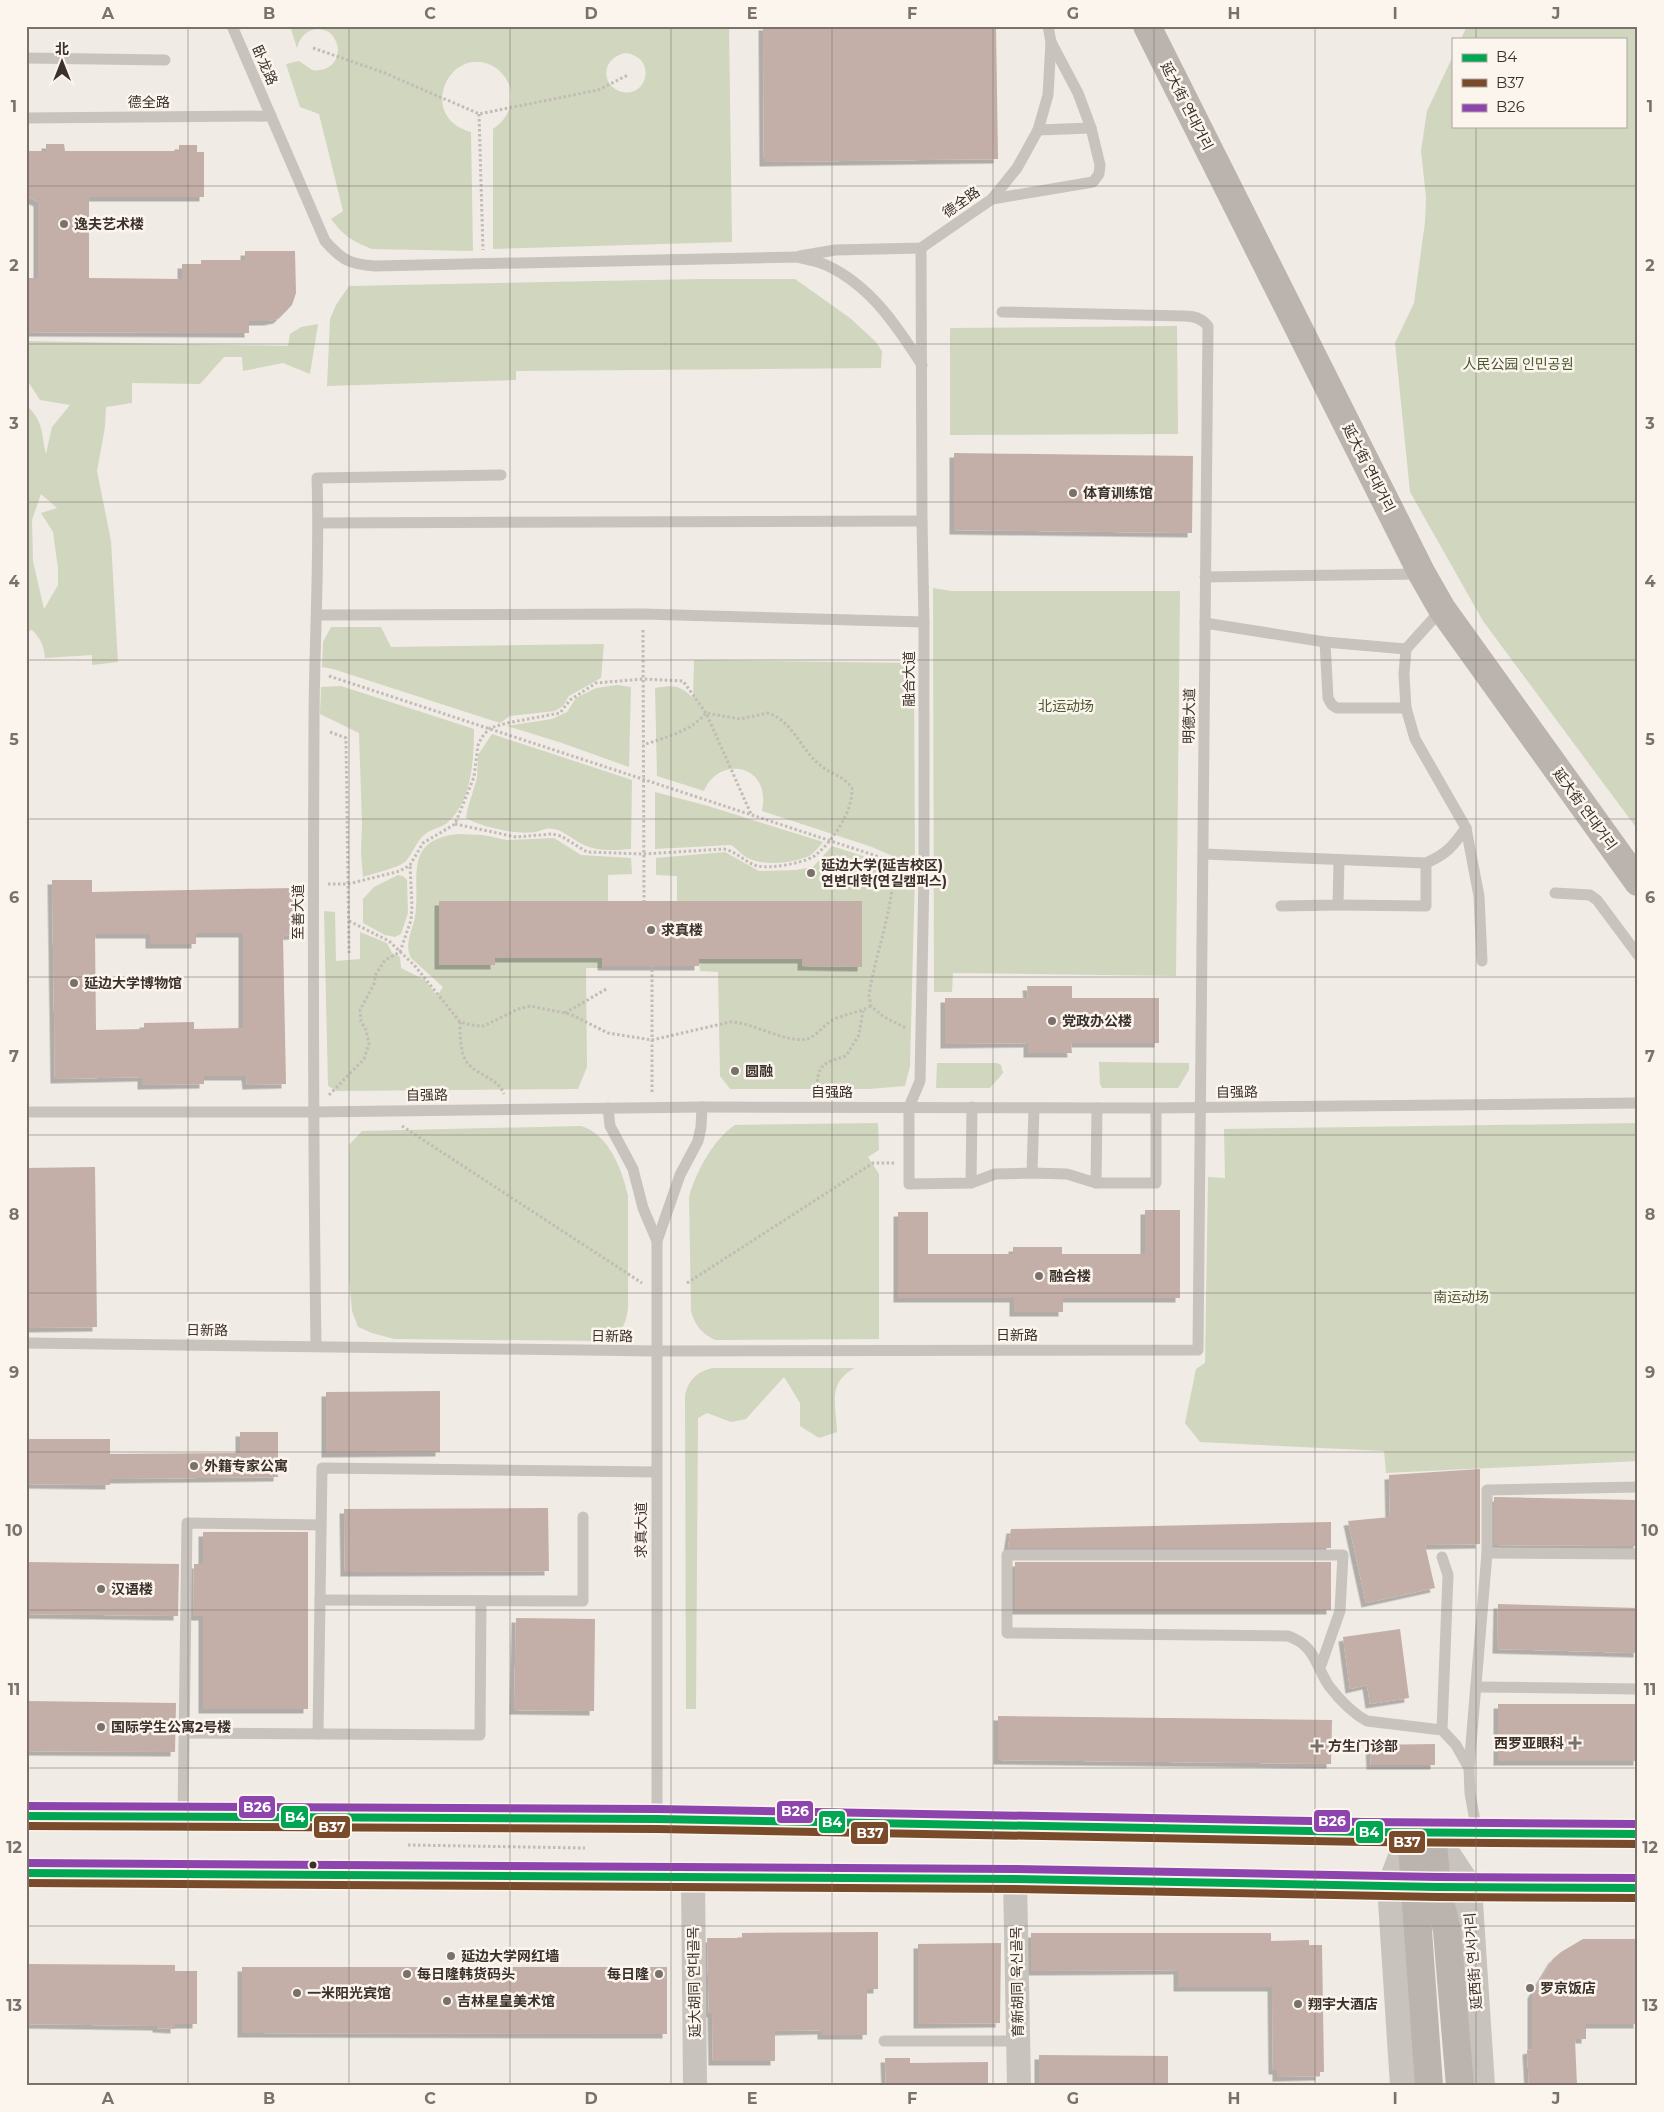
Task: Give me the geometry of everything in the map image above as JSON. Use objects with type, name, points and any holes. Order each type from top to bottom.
[{"type":"main road","name":"延大街 연대거리","points":[[1147,26],[1422,574],[1442,609],[1638,882]]},
{"type":"main road","points":[[26,1816],[657,1819],[1638,1834]]},
{"type":"main road","name":"延西街 연서거리","points":[[1422,1832],[1414,1887],[1429,2086]]},
{"type":"main road","points":[[26,1873],[1016,1879],[1468,1888],[1638,1888]]},
{"type":"main road","name":"延西街 연서거리","points":[[1414,1887],[1448,1931],[1460,2086]]},
{"type":"street","name":"延西街 연서거리","points":[[1404,2086],[1414,1887],[1422,1832]]},
{"type":"street","name":"延西街 연서거리","points":[[1422,1832],[1468,1888],[1481,2086]]},
{"type":"street","name":"延大胡同 연대골목","points":[[693,1878],[695,2086]]},
{"type":"street","name":"育新胡同 육신골목","points":[[1016,1879],[1019,2086]]},
{"type":"lane","name":"卧龙路","points":[[232,26],[325,240],[345,260],[357,264],[376,266],[796,257]]},
{"type":"lane","name":"德全路","points":[[921,248],[992,199],[1018,168],[1038,130],[1048,95],[1051,42],[1048,26]]},
{"type":"lane","points":[[992,199],[1093,182],[1099,174],[1100,165],[1091,128],[1078,93],[1051,42]]},
{"type":"lane","points":[[26,58],[165,60]]},
{"type":"lane","name":"德全路","points":[[26,118],[272,116]]},
{"type":"lane","points":[[1038,130],[1091,128]]},
{"type":"lane","points":[[796,257],[835,250],[921,248]]},
{"type":"lane","name":"融合大道","points":[[909,1108],[920,1081],[924,872],[921,248]]},
{"type":"lane","points":[[796,257],[825,265],[854,282],[886,314],[923,366]]},
{"type":"lane","name":"明德大道","points":[[1002,312],[1193,316],[1204,321],[1208,326],[1198,1350]]},
{"type":"lane","name":"至善大道","points":[[316,1346],[312,1112],[314,676],[319,523],[317,478],[501,475]]},
{"type":"lane","points":[[319,523],[922,521]]},
{"type":"lane","points":[[1206,577],[1422,574]]},
{"type":"lane","points":[[1442,609],[1406,649],[1404,674],[1406,708],[1415,738],[1466,828],[1479,896],[1482,961]]},
{"type":"lane","points":[[317,614],[643,614],[924,622]]},
{"type":"lane","points":[[1205,623],[1325,642],[1406,649]]},
{"type":"lane","points":[[1325,642],[1328,698],[1332,704],[1338,708],[1406,708]]},
{"type":"lane","points":[[1203,854],[1426,863],[1442,856],[1454,846],[1466,828]]},
{"type":"lane","points":[[1338,905],[1339,860]]},
{"type":"lane","points":[[1281,906],[1426,906],[1426,863]]},
{"type":"lane","points":[[1555,893],[1590,895],[1597,900],[1638,955]]},
{"type":"lane","name":"自强路","points":[[26,1112],[312,1112],[702,1107],[1200,1108],[1638,1103]]},
{"type":"lane","points":[[657,1241],[680,1175],[698,1141],[702,1107]]},
{"type":"lane","points":[[608,1108],[610,1126],[633,1169],[644,1208],[657,1241]]},
{"type":"lane","points":[[909,1108],[909,1184],[971,1183],[995,1174],[1032,1173],[1067,1174],[1096,1183],[1156,1183],[1156,1108]]},
{"type":"lane","points":[[971,1183],[972,1108]]},
{"type":"lane","points":[[1032,1173],[1034,1108]]},
{"type":"lane","points":[[1096,1183],[1097,1108]]},
{"type":"lane","name":"求真大道","points":[[657,1241],[657,1819]]},
{"type":"lane","name":"日新路","points":[[26,1343],[656,1351],[1198,1350]]},
{"type":"lane","points":[[318,1734],[322,1468],[656,1472]]},
{"type":"lane","points":[[1477,1832],[1470,1793],[1469,1768],[1487,1553],[1487,1490],[1638,1487]]},
{"type":"lane","points":[[320,1600],[583,1601],[583,1516]]},
{"type":"lane","points":[[183,1817],[187,1523],[321,1525]]},
{"type":"lane","points":[[1487,1553],[1638,1554]]},
{"type":"lane","points":[[1320,1668],[1340,1611],[1343,1555],[1007,1555],[1007,1633],[1288,1636],[1308,1647],[1330,1686],[1356,1715],[1367,1721],[1442,1730],[1456,1745],[1469,1768]]},
{"type":"lane","points":[[1442,1557],[1448,1575],[1442,1730]]},
{"type":"lane","points":[[184,1733],[480,1735],[481,1601]]},
{"type":"lane","points":[[1476,1687],[1638,1688]]},
{"type":"lane","points":[[884,2042],[1018,2042]]},
{"type":"path","points":[[313,48],[385,73],[479,114],[598,90],[628,75]]},
{"type":"path","points":[[479,114],[483,263]]},
{"type":"path","points":[[643,614],[644,901]]},
{"type":"path","points":[[314,676],[331,676],[924,872]]},
{"type":"path","points":[[313,883],[348,884],[400,871],[410,864],[422,843],[455,824],[474,777],[478,745],[490,728],[506,723],[560,713],[570,700],[596,683],[643,679],[683,681],[706,713],[751,815]]},
{"type":"path","points":[[643,745],[678,733],[698,723],[706,713]]},
{"type":"path","points":[[455,824],[516,837],[552,834],[561,836],[586,852],[644,854],[724,849],[735,851],[756,866],[767,867],[802,862],[816,855],[829,840],[850,808],[852,788],[845,779],[821,766],[809,754],[789,725],[774,715],[768,713],[740,719],[706,713]]},
{"type":"path","points":[[314,726],[346,738],[349,953]]},
{"type":"path","points":[[894,862],[894,875],[886,922],[869,995],[871,1006],[896,1024],[921,1034]]},
{"type":"path","points":[[312,1112],[364,1059],[369,1044],[366,1030],[361,1021],[360,1010],[374,984],[376,974],[385,960],[400,952],[411,920],[410,864]]},
{"type":"path","points":[[349,921],[389,941],[444,1000],[460,1022],[464,1059],[469,1065],[501,1086],[504,1094]]},
{"type":"path","points":[[652,966],[652,1108]]},
{"type":"path","points":[[564,1013],[608,988]]},
{"type":"path","points":[[460,1022],[484,1026],[518,1009],[530,1006],[564,1013],[608,1033],[652,1040],[730,1022],[740,1022],[776,1034],[807,1039],[830,1022],[871,1006]]},
{"type":"path","points":[[817,1092],[817,1074],[822,1067],[832,1060],[846,1056],[859,1035],[863,1010]]},
{"type":"path","points":[[379,1111],[657,1292]]},
{"type":"path","points":[[687,1283],[873,1163],[909,1162]]},
{"type":"path","points":[[408,1845],[584,1848]]},
{"type":"green space","points":[[290,26],[729,26],[732,242],[493,249],[493,129],[507,114],[511,90],[502,73],[496,68],[480,62],[466,64],[454,72],[446,84],[442,97],[445,111],[454,124],[471,132],[473,251],[372,249],[365,246],[344,234],[331,219],[343,211],[319,114],[300,107],[286,64],[299,61],[312,70],[327,68],[336,59],[337,45],[329,32],[318,29],[305,34],[297,48]],"holes":[[[626,53],[636,56],[643,62],[645,70],[645,78],[642,85],[636,90],[628,92],[619,91],[612,87],[606,71],[610,62],[621,54]]]},
{"type":"green space","name":"人民公园 인민공원","points":[[1467,26],[1638,26],[1638,830],[1483,621],[1410,492],[1395,343],[1414,303],[1425,222],[1426,197],[1421,151],[1427,111],[1452,58],[1452,128],[1626,128],[1626,38],[1461,38]]},
{"type":"green space","points":[[795,279],[850,318],[876,342],[882,351],[881,368],[516,371],[516,380],[327,386],[330,319],[336,305],[349,286]]},
{"type":"green space","points":[[318,324],[310,374],[283,363],[243,371],[242,357],[224,357],[200,384],[132,383],[132,403],[106,407],[105,427],[97,471],[111,541],[118,662],[92,665],[92,655],[45,658],[43,646],[38,636],[32,630],[26,632],[26,405],[39,422],[46,454],[52,427],[70,405],[40,400],[29,383],[26,386],[26,341],[288,346],[290,334],[301,327]],"holes":[[[41,494],[57,508],[41,513],[53,532],[58,568],[58,585],[44,609],[33,561],[32,520]]]},
{"type":"green space","points":[[1177,326],[1178,434],[950,435],[950,328]]},
{"type":"green space","name":"北运动场","points":[[933,588],[952,591],[1180,591],[1176,976],[953,973],[952,992],[934,992]]},
{"type":"green space","points":[[331,627],[381,627],[391,647],[604,644],[601,678],[569,696],[563,706],[555,711],[510,716],[500,723],[322,667],[323,642]]},
{"type":"green space","points":[[694,660],[914,663],[915,866],[872,847],[762,811],[763,795],[759,783],[752,774],[742,770],[731,769],[720,772],[711,780],[704,791],[657,776],[655,688],[667,686],[680,688],[693,698]]},
{"type":"green space","points":[[617,685],[631,687],[629,767],[507,726],[552,719],[567,712],[576,698],[596,688]]},
{"type":"green space","points":[[341,686],[474,729],[470,779],[462,804],[455,814],[447,823],[424,835],[403,864],[363,877],[359,733],[320,714],[321,687]]},
{"type":"green space","points":[[492,734],[632,780],[631,849],[596,849],[554,829],[527,833],[509,831],[466,818],[477,778],[478,755]]},
{"type":"green space","points":[[655,792],[708,806],[823,842],[809,856],[780,863],[750,859],[731,845],[655,849]]},
{"type":"green space","points":[[458,834],[483,835],[507,840],[554,838],[581,855],[631,858],[632,874],[608,875],[608,901],[439,901],[439,965],[495,965],[495,958],[602,958],[602,968],[586,968],[587,1067],[578,1089],[337,1091],[328,1086],[324,911],[335,912],[336,961],[360,959],[360,932],[387,943],[392,953],[400,957],[401,968],[425,980],[437,996],[443,987],[411,958],[408,948],[415,917],[416,875],[421,853],[428,844],[440,838]]},
{"type":"green space","points":[[832,846],[915,873],[910,1066],[905,1086],[869,1089],[730,1089],[720,1076],[718,972],[700,971],[699,959],[802,959],[802,966],[862,967],[862,902],[677,901],[677,876],[656,875],[656,858],[725,852],[759,871],[796,870],[813,867]]},
{"type":"green space","points":[[398,875],[403,876],[407,880],[408,913],[401,934],[395,937],[385,935],[363,923],[363,899],[374,887]]},
{"type":"green space","points":[[1099,1062],[1189,1063],[1189,1070],[1178,1088],[1102,1088],[1100,1084]]},
{"type":"green space","points":[[937,1063],[997,1063],[1001,1065],[1003,1073],[990,1088],[936,1088]]},
{"type":"green space","points":[[878,1123],[879,1150],[868,1157],[879,1174],[879,1339],[715,1340],[702,1331],[694,1320],[691,1311],[689,1197],[706,1157],[720,1138],[735,1125]]},
{"type":"green space","name":"南运动场","points":[[1638,1123],[1638,1461],[1386,1473],[1384,1451],[1200,1442],[1185,1423],[1196,1369],[1205,1363],[1208,1177],[1225,1178],[1224,1129]]},
{"type":"green space","points":[[581,1126],[591,1130],[607,1145],[618,1165],[628,1196],[628,1307],[626,1320],[621,1330],[613,1336],[600,1341],[394,1339],[358,1327],[352,1311],[349,1279],[349,1145],[362,1131]]},
{"type":"green space","points":[[712,1368],[855,1368],[840,1380],[837,1387],[835,1404],[837,1432],[819,1438],[800,1426],[800,1403],[784,1377],[746,1419],[731,1422],[707,1413],[698,1418],[696,1709],[686,1709],[685,1395],[688,1385],[694,1377]]},
{"type":"building","points":[[763,26],[996,26],[998,159],[764,162]]},
{"type":"building","name":"逸夫艺术楼","points":[[46,144],[64,144],[65,151],[179,151],[179,145],[197,145],[197,152],[204,152],[204,197],[89,197],[89,278],[182,279],[182,264],[201,264],[201,260],[245,260],[245,251],[295,251],[296,293],[292,305],[278,319],[249,321],[249,333],[26,332],[26,278],[38,278],[38,202],[26,196],[26,151],[46,151]]},
{"type":"building","name":"体育训练馆","points":[[954,453],[1193,456],[1192,533],[954,530]]},
{"type":"building","name":"延边大学博物馆","points":[[52,880],[92,880],[92,892],[293,888],[294,935],[283,936],[286,1084],[247,1085],[246,1076],[204,1076],[204,1084],[142,1085],[142,1077],[55,1079]],"holes":[[[196,933],[243,933],[243,1028],[194,1029],[194,1022],[144,1023],[144,1029],[96,1030],[95,934],[150,934],[150,944],[196,944]]]},
{"type":"building","name":"求真楼","points":[[439,901],[862,901],[862,967],[802,966],[802,959],[699,959],[699,966],[602,966],[602,958],[495,958],[495,965],[439,965]]},
{"type":"building","name":"党政办公楼","points":[[1027,986],[1072,986],[1072,998],[1159,998],[1159,1043],[1071,1043],[1072,1053],[1028,1053],[1028,1043],[945,1044],[945,998],[1028,998]]},
{"type":"building","points":[[95,1167],[97,1327],[28,1328],[26,1168]]},
{"type":"building","name":"融合楼","points":[[1145,1210],[1180,1210],[1180,1298],[1063,1298],[1063,1312],[1014,1312],[1014,1298],[898,1298],[898,1212],[928,1212],[928,1254],[1013,1254],[1013,1247],[1062,1247],[1062,1254],[1145,1254]]},
{"type":"building","points":[[440,1391],[440,1452],[326,1453],[326,1392]]},
{"type":"building","points":[[240,1432],[278,1432],[278,1477],[110,1479],[110,1485],[26,1484],[26,1439],[110,1439],[110,1454],[240,1453]]},
{"type":"building","points":[[1480,1469],[1480,1544],[1425,1545],[1435,1588],[1366,1603],[1348,1521],[1390,1517],[1389,1475]]},
{"type":"building","points":[[1494,1497],[1638,1500],[1638,1546],[1494,1545]]},
{"type":"building","points":[[548,1508],[549,1571],[345,1572],[344,1509]]},
{"type":"building","points":[[1331,1522],[1331,1548],[1008,1548],[1011,1529]]},
{"type":"building","points":[[203,1532],[308,1532],[308,1709],[203,1709],[203,1616],[193,1616],[194,1564],[203,1564]]},
{"type":"building","name":"汉语楼","points":[[26,1562],[179,1564],[178,1616],[26,1614]]},
{"type":"building","points":[[1015,1562],[1331,1562],[1331,1610],[1015,1610]]},
{"type":"building","points":[[1498,1604],[1638,1608],[1638,1653],[1497,1649]]},
{"type":"building","points":[[516,1618],[595,1619],[594,1711],[514,1710]]},
{"type":"building","points":[[1400,1629],[1409,1698],[1370,1704],[1367,1685],[1350,1689],[1343,1637]]},
{"type":"building","name":"国际学生公寓2号楼","points":[[26,1701],[176,1703],[175,1752],[26,1751]]},
{"type":"building","points":[[1498,1704],[1638,1704],[1638,1761],[1498,1761]]},
{"type":"building","points":[[998,1716],[1332,1720],[1331,1764],[998,1760]]},
{"type":"building","points":[[1435,1744],[1435,1765],[1371,1765],[1370,1745]]},
{"type":"building","points":[[878,1932],[878,1989],[867,1989],[867,2035],[822,2035],[822,2030],[775,2031],[775,2061],[713,2061],[712,2013],[709,2013],[707,1938],[742,1938],[742,1933]]},
{"type":"building","points":[[1031,1933],[1271,1933],[1271,1941],[1309,1940],[1309,1945],[1322,1945],[1324,2072],[1320,2072],[1320,2076],[1277,2077],[1277,2070],[1273,2070],[1272,1987],[1178,1987],[1178,1970],[1031,1971]]},
{"type":"building","points":[[1583,1939],[1638,1939],[1638,2024],[1586,2024],[1586,2039],[1575,2039],[1577,2086],[1529,2086],[1527,2050],[1532,2049],[1532,1994],[1553,1959]]},
{"type":"building","points":[[1001,1943],[1000,2023],[918,2024],[918,1944]]},
{"type":"building","points":[[26,1964],[175,1965],[175,1971],[197,1971],[197,2024],[175,2024],[175,2029],[157,2028],[157,2026],[26,2024]]},
{"type":"building","points":[[242,1967],[667,1967],[667,2034],[242,2033]]},
{"type":"building","points":[[1039,2055],[1168,2056],[1168,2086],[1039,2086]]},
{"type":"building","points":[[885,2058],[910,2058],[910,2063],[988,2062],[988,2086],[886,2086]]},
{"type":"transit line","name":"B26","points":[[26,1806],[657,1809],[1365,1822],[1638,1824]]},
{"type":"transit line","name":"B4","points":[[26,1816],[657,1819],[1365,1832],[1638,1834]]},
{"type":"transit line","name":"B37","points":[[26,1826],[657,1829],[1365,1842],[1638,1844]]},
{"type":"transit line","name":"B26","points":[[26,1863],[1015,1869],[1437,1877],[1638,1878]]},
{"type":"transit line","name":"B4","points":[[26,1873],[1015,1879],[1437,1887],[1638,1888]]},
{"type":"transit line","name":"B37","points":[[26,1883],[1015,1889],[1437,1897],[1638,1898]]},
{"type":"place","name":"逸夫艺术楼","points":[[64,224]]},
{"type":"place","name":"体育训练馆","points":[[1073,493]]},
{"type":"place","name":"延边大学(延吉校区) 연변대학(연길캠퍼스)","points":[[811,873]]},
{"type":"place","name":"求真楼","points":[[651,930]]},
{"type":"place","name":"延边大学博物馆","points":[[74,983]]},
{"type":"place","name":"党政办公楼","points":[[1052,1021]]},
{"type":"place","name":"圆融","points":[[735,1071]]},
{"type":"place","name":"融合楼","points":[[1039,1276]]},
{"type":"place","name":"外籍专家公寓","points":[[194,1466]]},
{"type":"place","name":"汉语楼","points":[[101,1589]]},
{"type":"place","name":"国际学生公寓2号楼","points":[[101,1727]]},
{"type":"place","name":"西罗亚眼科","points":[[1575,1743]]},
{"type":"place","name":"方生门诊部","points":[[1317,1746]]},
{"type":"place","name":"延边大学网红墙","points":[[451,1956]]},
{"type":"place","name":"每日隆韩货码头","points":[[407,1974]]},
{"type":"place","name":"每日隆","points":[[659,1974]]},
{"type":"place","name":"罗京饭店","points":[[1530,1988]]},
{"type":"place","name":"一米阳光宾馆","points":[[297,1993]]},
{"type":"place","name":"吉林星皇美术馆","points":[[447,2001]]},
{"type":"place","name":"翔宇大酒店","points":[[1298,2004]]}]
